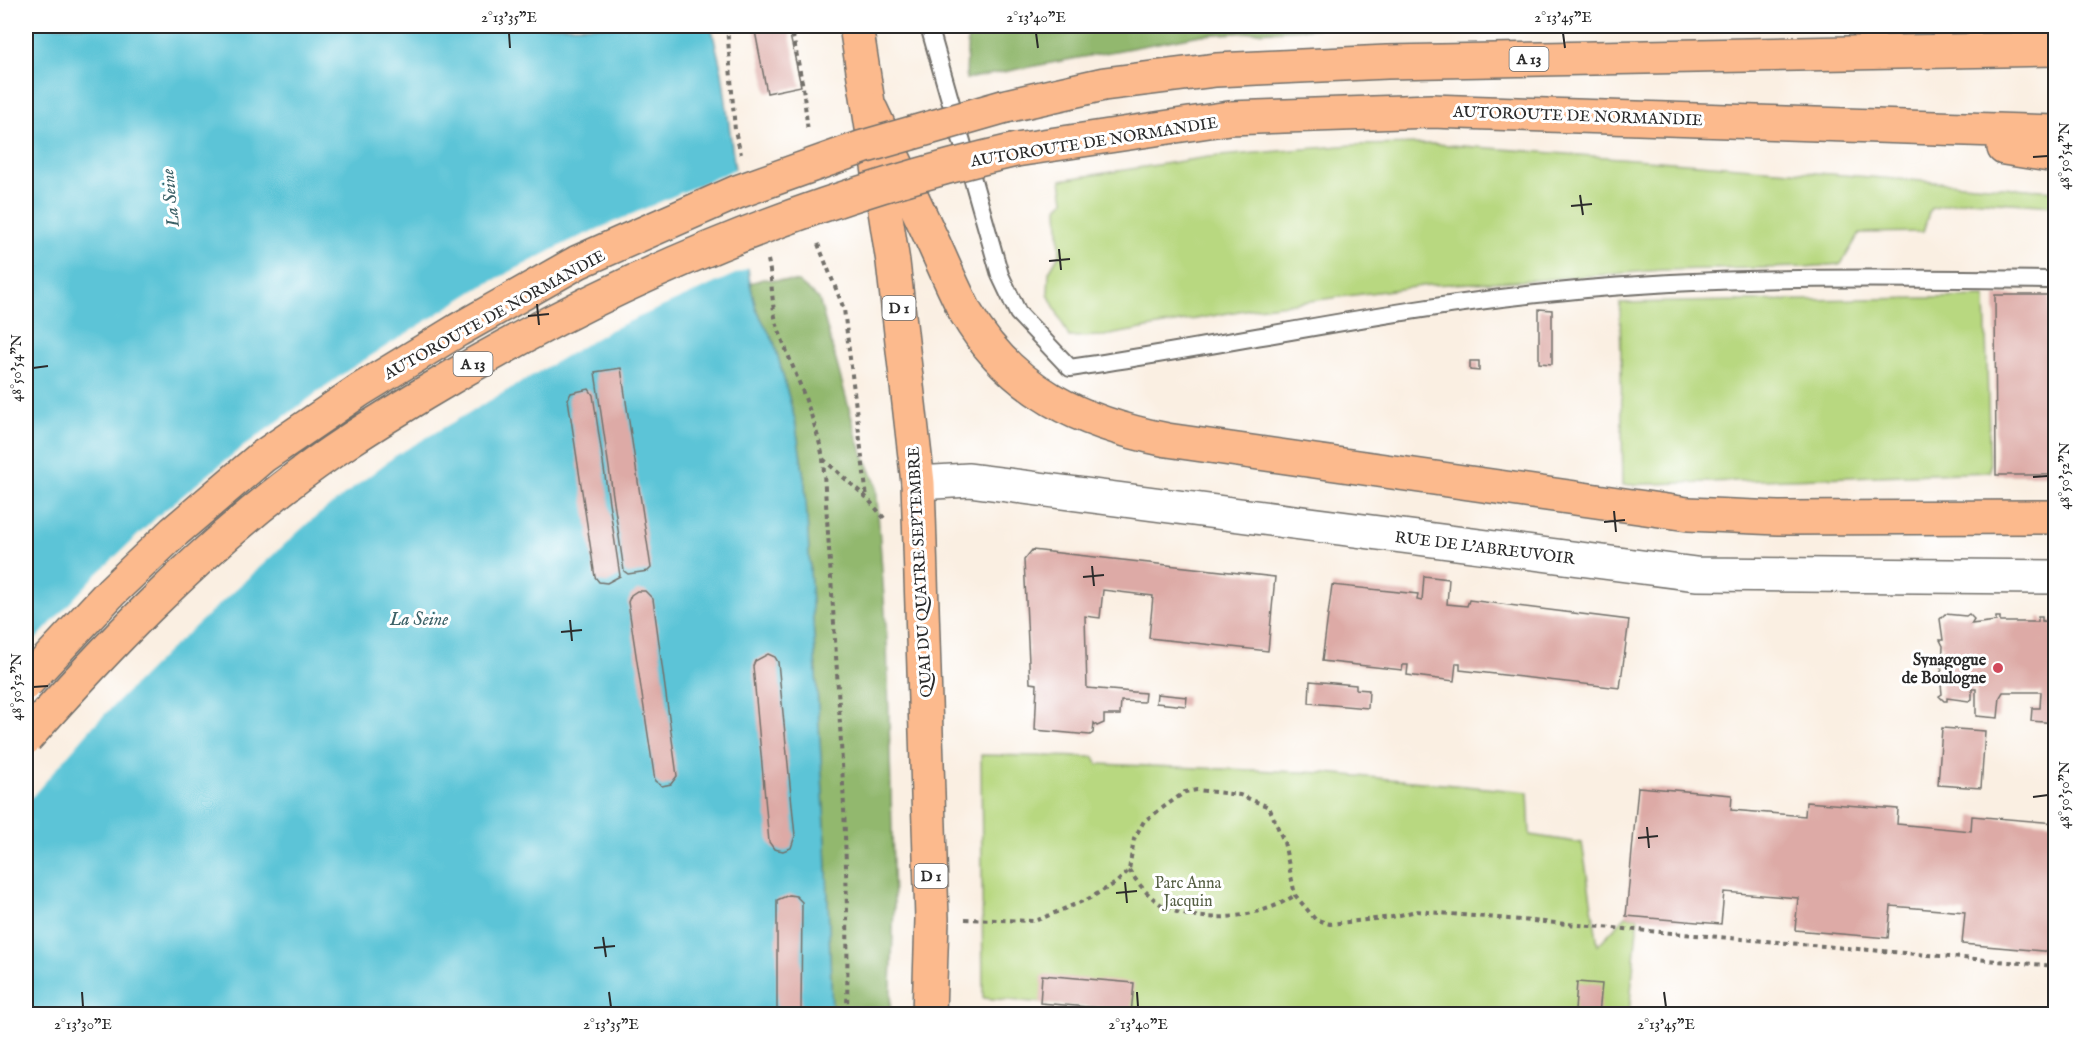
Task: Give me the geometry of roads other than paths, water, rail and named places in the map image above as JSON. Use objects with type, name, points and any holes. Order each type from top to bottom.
[{"type":"main road","name":"QUAI DU QUATRE SEPTEMBRE","points":[[856,26],[871,110],[893,262],[918,483],[932,918],[928,1014]]},
{"type":"main road","name":"AUTOROUTE DE NORMANDIE","points":[[26,683],[111,592],[174,532],[262,457],[360,390],[458,330],[578,262],[737,192],[863,147],[1006,106],[1104,84],[1216,70],[1387,62],[2055,50]]},
{"type":"main road","points":[[871,110],[958,296],[976,328],[1024,382],[1065,408],[1102,424],[1167,440],[1688,514],[1778,518],[2055,517]]},
{"type":"main road","name":"AUTOROUTE DE NORMANDIE","points":[[26,738],[137,618],[198,560],[284,487],[380,421],[477,362],[597,298],[751,230],[876,186],[937,168],[1016,150],[1229,118],[1324,113],[1431,111],[2055,132]]},
{"type":"main road","points":[[1869,125],[2055,156]]},
{"type":"street","name":"RUE DE L'ABREUVOIR","points":[[918,483],[969,480],[1696,574],[2055,576]]},
{"type":"lane","points":[[929,26],[1000,275],[1018,313],[1070,368],[1186,351],[1413,310],[1568,291],[1760,280],[2055,280]]},
{"type":"water","name":"La Seine","points":[[26,26],[711,26],[722,72],[750,283],[756,309],[774,342],[795,420],[805,484],[826,844],[832,1014],[26,1014]]},
{"type":"place","name":"Synagogue de Boulogne","points":[[1998,668]]},
{"type":"park label","name":"Parc Anna Jacquin","points":[[1188,891]]}]
